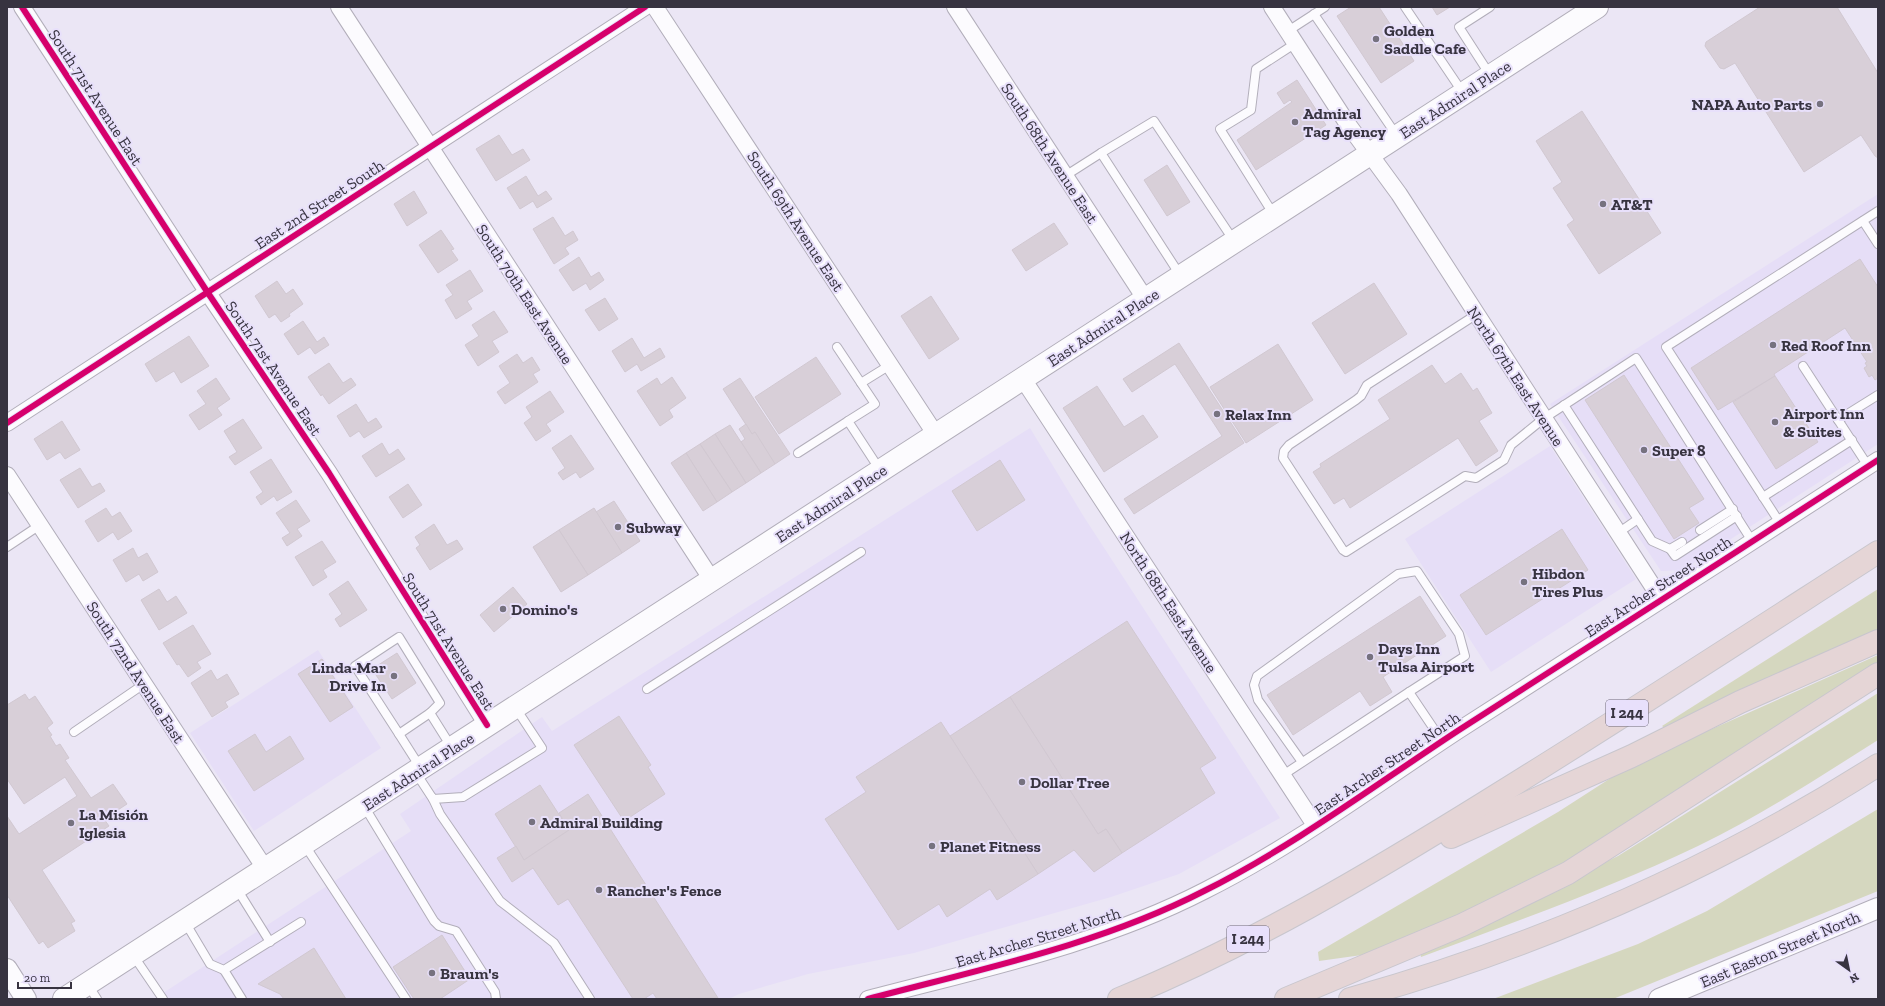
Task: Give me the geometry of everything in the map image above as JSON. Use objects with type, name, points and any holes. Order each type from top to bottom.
[{"type":"highway","name":"I 244","points":[[1119,999],[1146,988],[1255,936],[1374,871],[1549,762],[1878,552]]},
{"type":"highway","points":[[1374,871],[1632,756],[1740,702],[1878,641]]},
{"type":"highway","points":[[1286,999],[1462,925],[1568,873],[1878,674]]},
{"type":"highway","points":[[1350,999],[1461,965],[1556,931],[1686,873],[1771,830],[1878,764]]},
{"type":"main road","name":"East Admiral Place","points":[[64,999],[92,992],[133,955],[1146,300],[1594,8]]},
{"type":"street","name":"South 71st Avenue East","points":[[22,7],[208,293],[328,473],[487,725]]},
{"type":"street","name":"South 70th East Avenue","points":[[339,7],[712,580]]},
{"type":"street","name":"East 2nd Street South","points":[[7,423],[645,7]]},
{"type":"street","name":"South 69th Avenue East","points":[[655,7],[936,435]]},
{"type":"street","name":"South 68th Avenue East","points":[[955,7],[1146,300]]},
{"type":"street","name":"North 67th East Avenue","points":[[1272,7],[1347,123],[1399,194],[1543,419],[1661,599]]},
{"type":"street","name":"North 68th East Avenue","points":[[1024,379],[1315,825]]},
{"type":"street","name":"East Archer Street North","points":[[868,999],[1030,957],[1123,926],[1203,892],[1246,868],[1315,825],[1442,741],[1873,463]]},
{"type":"street","name":"South 72nd Avenue East","points":[[7,475],[266,870]]},
{"type":"street","name":"East Easton Street North","points":[[1659,999],[1878,908]]},
{"type":"street","points":[[7,969],[26,999]]},
{"type":"lane","points":[[1275,215],[1220,129],[1251,110],[1256,69],[1292,37],[1314,14],[1325,7]]},
{"type":"lane","points":[[1405,7],[1463,94]]},
{"type":"lane","points":[[1490,7],[1459,27],[1491,76]]},
{"type":"lane","points":[[1314,14],[1397,136]]},
{"type":"lane","points":[[1065,176],[1154,121],[1234,242]]},
{"type":"lane","points":[[1101,153],[1181,276]]},
{"type":"lane","points":[[1780,523],[1666,347],[1878,211]]},
{"type":"lane","points":[[1863,221],[1878,244]]},
{"type":"lane","points":[[1477,314],[1367,385],[1361,396],[1356,400],[1289,445],[1284,451],[1283,458],[1343,550],[1346,552],[1464,476],[1476,478],[1504,460],[1511,445],[1543,419],[1636,358],[1752,541]]},
{"type":"lane","points":[[798,453],[875,404],[837,347]]},
{"type":"lane","points":[[861,383],[890,365]]},
{"type":"lane","points":[[1803,366],[1852,440],[1873,463]]},
{"type":"lane","points":[[1838,420],[1878,395]]},
{"type":"lane","points":[[1564,406],[1652,541],[1670,549],[1675,556],[1735,513]]},
{"type":"lane","points":[[848,421],[881,471]]},
{"type":"lane","points":[[1763,497],[1852,440]]},
{"type":"lane","points":[[1700,530],[1735,513]]},
{"type":"lane","points":[[1618,533],[1638,519]]},
{"type":"lane","points":[[7,547],[40,525]]},
{"type":"lane","points":[[1670,549],[1682,542]]},
{"type":"lane","points":[[647,689],[861,552]]},
{"type":"lane","points":[[1282,775],[1410,692],[1465,656],[1459,634],[1416,571],[1398,574],[1256,676],[1254,685],[1258,700],[1302,762]]},
{"type":"lane","points":[[399,734],[430,713],[440,703],[399,637],[355,666],[399,734],[440,814],[500,901],[554,943],[590,999]]},
{"type":"lane","points":[[74,732],[144,684]]},
{"type":"lane","points":[[1410,692],[1442,741]]},
{"type":"lane","points":[[433,799],[463,797],[542,748],[515,707]]},
{"type":"lane","points":[[430,713],[452,748]]},
{"type":"lane","points":[[364,806],[434,921],[439,926],[456,931],[494,992],[496,999]]},
{"type":"lane","points":[[304,844],[406,999]]},
{"type":"lane","points":[[236,888],[270,942]]},
{"type":"lane","points":[[185,922],[210,964],[224,970],[242,999]]},
{"type":"lane","points":[[224,970],[301,922]]},
{"type":"lane","points":[[133,955],[163,999]]},
{"type":"shaded area","points":[[1878,194],[1878,444],[1683,570],[1661,571],[1550,404]]},
{"type":"shaded area","points":[[1030,428],[1084,517],[1280,818],[1179,874],[1111,897],[914,953],[808,974],[739,994],[729,999],[154,999],[411,831],[400,814],[542,717],[552,731]]},
{"type":"shaded area","name":"Hibdon Tires Plus","points":[[1550,446],[1636,579],[1491,672],[1405,539]]},
{"type":"shaded area","points":[[318,650],[381,748],[254,831],[190,733]]},
{"type":"green space","points":[[1878,589],[1878,631],[1667,730],[1662,726]]},
{"type":"green space","points":[[1878,655],[1878,666],[1564,863],[1438,925],[1362,955],[1319,961],[1318,952],[1558,812],[1631,765]]},
{"type":"green space","points":[[1878,693],[1878,740],[1767,809],[1698,846],[1630,877],[1421,957],[1420,952],[1618,856]]},
{"type":"green space","points":[[1878,809],[1878,891],[1613,999],[1493,999],[1638,944],[1707,911]]},
{"type":"building","name":"Golden Saddle Cafe","points":[[1351,7],[1379,7],[1414,61],[1381,83],[1337,16]]},
{"type":"building","points":[[1432,7],[1450,7],[1437,15]]},
{"type":"building","name":"NAPA Auto Parts","points":[[1760,7],[1837,7],[1878,73],[1878,158],[1875,156],[1861,135],[1804,172],[1735,63],[1724,69],[1720,68],[1705,46],[1706,42]]},
{"type":"building","name":"Admiral Tag Agency","points":[[1297,80],[1326,125],[1256,170],[1237,140],[1292,102],[1290,100],[1284,104],[1277,93]]},
{"type":"building","name":"AT&T","points":[[1582,111],[1661,233],[1599,274],[1567,225],[1574,220],[1553,188],[1562,182],[1536,141]]},
{"type":"building","points":[[499,135],[512,155],[523,149],[530,160],[496,181],[476,149]]},
{"type":"building","points":[[1167,165],[1190,202],[1167,216],[1144,180]]},
{"type":"building","points":[[526,176],[538,196],[546,191],[552,199],[537,208],[533,201],[520,209],[507,188]]},
{"type":"building","points":[[414,191],[427,213],[407,226],[394,204]]},
{"type":"building","points":[[553,217],[565,236],[573,231],[578,240],[565,248],[569,254],[554,264],[533,229]]},
{"type":"building","points":[[1054,223],[1068,244],[1026,271],[1012,250]]},
{"type":"building","points":[[441,230],[454,249],[451,250],[458,260],[438,273],[419,245]]},
{"type":"building","points":[[579,257],[591,277],[599,272],[604,280],[590,290],[586,283],[573,291],[559,270]]},
{"type":"building","name":"Red Roof Inn","points":[[1860,259],[1878,287],[1878,378],[1875,380],[1872,375],[1869,377],[1864,368],[1867,366],[1865,363],[1867,362],[1845,328],[1774,374],[1775,376],[1718,410],[1691,368]]},
{"type":"building","points":[[470,270],[483,291],[467,301],[472,309],[456,319],[445,300],[453,295],[446,285]]},
{"type":"building","points":[[277,281],[286,294],[293,289],[303,304],[281,322],[275,314],[269,318],[255,296]]},
{"type":"building","points":[[1374,283],[1407,334],[1345,374],[1312,323]]},
{"type":"building","points":[[931,296],[959,339],[929,359],[901,316]]},
{"type":"building","points":[[605,298],[618,319],[599,331],[585,310]]},
{"type":"building","points":[[494,311],[508,332],[492,341],[499,352],[478,366],[465,345],[479,336],[472,325]]},
{"type":"building","points":[[303,321],[317,342],[324,337],[329,345],[315,354],[310,347],[298,355],[284,334]]},
{"type":"building","points":[[189,336],[209,366],[181,383],[174,371],[156,382],[145,364]]},
{"type":"building","points":[[632,338],[644,358],[660,348],[665,357],[641,371],[637,364],[625,372],[612,351]]},
{"type":"building","name":"Relax Inn","points":[[1179,343],[1244,443],[1134,514],[1124,499],[1222,436],[1175,364],[1132,392],[1123,379]]},
{"type":"building","points":[[1278,344],[1313,400],[1246,443],[1210,387]]},
{"type":"building","points":[[517,354],[523,363],[532,357],[540,370],[533,374],[538,382],[505,404],[497,392],[510,383],[499,366]]},
{"type":"building","points":[[816,357],[841,394],[779,434],[755,397]]},
{"type":"building","points":[[329,363],[343,383],[351,378],[356,385],[329,404],[322,394],[321,396],[308,377]]},
{"type":"building","points":[[1432,365],[1445,384],[1461,373],[1473,391],[1477,388],[1492,413],[1479,421],[1498,451],[1476,466],[1458,438],[1350,508],[1344,498],[1334,504],[1313,472],[1321,467],[1320,464],[1390,419],[1378,400]]},
{"type":"building","name":"Super 8","points":[[1624,375],[1704,499],[1689,508],[1699,523],[1674,539],[1585,400]]},
{"type":"building","name":"Airport Inn & Suites","points":[[1775,376],[1818,442],[1776,469],[1733,402]]},
{"type":"building","points":[[672,377],[686,398],[669,410],[673,417],[660,426],[637,391],[657,378],[661,385]]},
{"type":"building","points":[[216,378],[230,399],[217,408],[222,415],[199,430],[189,415],[206,404],[197,391]]},
{"type":"building","points":[[740,378],[790,454],[775,464],[755,432],[752,434],[723,389]]},
{"type":"building","points":[[1097,386],[1124,427],[1143,415],[1158,437],[1104,472],[1063,408]]},
{"type":"building","points":[[550,391],[564,412],[546,424],[551,431],[536,441],[524,423],[532,417],[526,407]]},
{"type":"building","points":[[356,404],[368,423],[376,418],[382,427],[364,438],[359,431],[350,437],[337,416]]},
{"type":"building","points":[[243,419],[262,448],[235,465],[229,457],[237,452],[224,431]]},
{"type":"building","points":[[62,421],[80,450],[65,459],[60,452],[47,460],[34,439]]},
{"type":"building","points":[[746,424],[752,434],[755,432],[775,464],[761,473],[741,442],[745,439],[739,429]]},
{"type":"building","points":[[730,425],[761,473],[746,483],[715,434]]},
{"type":"building","points":[[715,434],[746,483],[732,492],[700,444]]},
{"type":"building","points":[[571,435],[594,469],[580,478],[576,472],[563,480],[558,473],[565,468],[552,448]]},
{"type":"building","points":[[382,443],[389,455],[398,449],[405,459],[376,477],[362,456]]},
{"type":"building","points":[[700,444],[732,492],[717,502],[686,453]]},
{"type":"building","points":[[686,453],[717,502],[703,511],[671,463]]},
{"type":"building","points":[[271,459],[292,492],[277,501],[274,496],[261,505],[256,497],[263,492],[250,472]]},
{"type":"building","points":[[1000,460],[1025,500],[977,531],[952,491]]},
{"type":"building","points":[[80,468],[92,487],[100,483],[105,491],[78,508],[60,480]]},
{"type":"building","points":[[408,484],[422,505],[403,518],[389,497]]},
{"type":"building","points":[[296,500],[310,521],[297,529],[302,536],[287,546],[282,538],[290,533],[276,513]]},
{"type":"building","name":"Subway","points":[[614,501],[640,541],[622,553],[596,512]]},
{"type":"building","points":[[106,508],[112,517],[120,512],[132,531],[118,540],[113,532],[98,542],[85,521]]},
{"type":"building","points":[[594,508],[622,553],[588,575],[559,530]]},
{"type":"building","points":[[434,524],[447,545],[457,540],[463,549],[430,570],[416,548],[420,545],[415,537]]},
{"type":"building","name":"Hibdon Tires Plus","points":[[1562,529],[1588,570],[1486,635],[1460,595]]},
{"type":"building","points":[[559,530],[588,575],[561,592],[533,547]]},
{"type":"building","points":[[322,541],[336,562],[323,570],[327,577],[313,586],[295,557]]},
{"type":"building","points":[[133,548],[138,558],[147,553],[158,572],[143,581],[139,574],[126,582],[113,560]]},
{"type":"building","points":[[348,581],[367,610],[340,627],[335,619],[342,614],[329,594]]},
{"type":"building","name":"Domino's","points":[[513,587],[527,604],[494,632],[480,615]]},
{"type":"building","points":[[159,589],[167,602],[176,596],[187,613],[159,630],[141,600]]},
{"type":"building","name":"Days Inn Tulsa Airport","points":[[1420,596],[1446,636],[1383,677],[1392,692],[1370,706],[1360,691],[1293,735],[1267,695]]},
{"type":"building","points":[[1127,621],[1216,758],[1200,768],[1215,793],[1122,853],[1106,829],[1098,834],[1010,697]]},
{"type":"building","points":[[193,625],[211,654],[197,662],[201,668],[188,677],[179,664],[177,665],[163,643]]},
{"type":"building","name":"Linda-Mar Drive In","points":[[397,653],[416,683],[392,699],[372,669]]},
{"type":"building","points":[[322,659],[353,707],[330,722],[298,674]]},
{"type":"building","points":[[211,670],[217,680],[227,674],[239,694],[225,702],[228,707],[212,717],[191,683]]},
{"type":"building","name":"La Misión Iglesia","points":[[25,694],[29,700],[35,696],[53,723],[47,728],[52,735],[50,736],[56,746],[60,744],[69,758],[65,760],[91,798],[113,784],[127,804],[104,819],[109,826],[42,870],[75,921],[71,923],[75,931],[48,948],[43,941],[39,944],[7,895],[7,816],[19,834],[77,796],[65,777],[24,804],[7,779],[7,705]]},
{"type":"building","name":"Dollar Tree","points":[[1010,697],[1098,834],[1106,829],[1122,853],[1094,872],[1074,850],[1038,874],[950,736]]},
{"type":"building","points":[[619,716],[651,765],[648,767],[665,794],[624,821],[574,745]]},
{"type":"building","name":"Planet Fitness","points":[[941,722],[1038,874],[997,900],[990,889],[947,917],[939,904],[898,930],[825,819],[866,792],[856,777]]},
{"type":"building","points":[[255,734],[266,752],[290,736],[304,759],[254,791],[228,751]]},
{"type":"building","name":"Admiral Building","points":[[540,785],[569,830],[524,860],[495,814]]},
{"type":"building","name":"Rancher's Fence","points":[[588,794],[718,998],[657,999],[653,993],[644,999],[633,999],[568,899],[558,905],[533,868],[512,882],[497,858],[516,846],[524,860],[569,830],[559,813]]},
{"type":"building","name":"Braum's","points":[[442,935],[470,979],[440,999],[414,999],[393,967]]},
{"type":"building","points":[[314,948],[346,999],[284,999],[280,994],[258,984]]},
{"type":"cycle path","points":[[22,7],[208,293],[329,473],[487,725]]},
{"type":"cycle path","points":[[7,423],[645,7]]},
{"type":"cycle path","points":[[868,999],[996,966],[1081,941],[1164,910],[1204,891],[1270,855],[1302,835],[1459,730],[1878,460]]},
{"type":"place","name":"Golden Saddle Cafe","points":[[1376,39]]},
{"type":"place","name":"NAPA Auto Parts","points":[[1820,104]]},
{"type":"place","name":"Admiral Tag Agency","points":[[1295,122]]},
{"type":"place","name":"AT&T","points":[[1603,204]]},
{"type":"place","name":"Red Roof Inn","points":[[1773,345]]},
{"type":"place","name":"Relax Inn","points":[[1217,414]]},
{"type":"place","name":"Airport Inn & Suites","points":[[1775,422]]},
{"type":"place","name":"Super 8","points":[[1644,450]]},
{"type":"place","name":"Subway","points":[[618,527]]},
{"type":"place","name":"Hibdon Tires Plus","points":[[1524,582]]},
{"type":"place","name":"Domino's","points":[[503,609]]},
{"type":"place","name":"Days Inn Tulsa Airport","points":[[1370,657]]},
{"type":"place","name":"Linda-Mar Drive In","points":[[394,676]]},
{"type":"place","name":"Dollar Tree","points":[[1022,782]]},
{"type":"place","name":"Admiral Building","points":[[532,822]]},
{"type":"place","name":"La Misión Iglesia","points":[[71,823]]},
{"type":"place","name":"Planet Fitness","points":[[932,846]]},
{"type":"place","name":"Rancher's Fence","points":[[599,890]]},
{"type":"place","name":"Braum's","points":[[432,973]]}]
